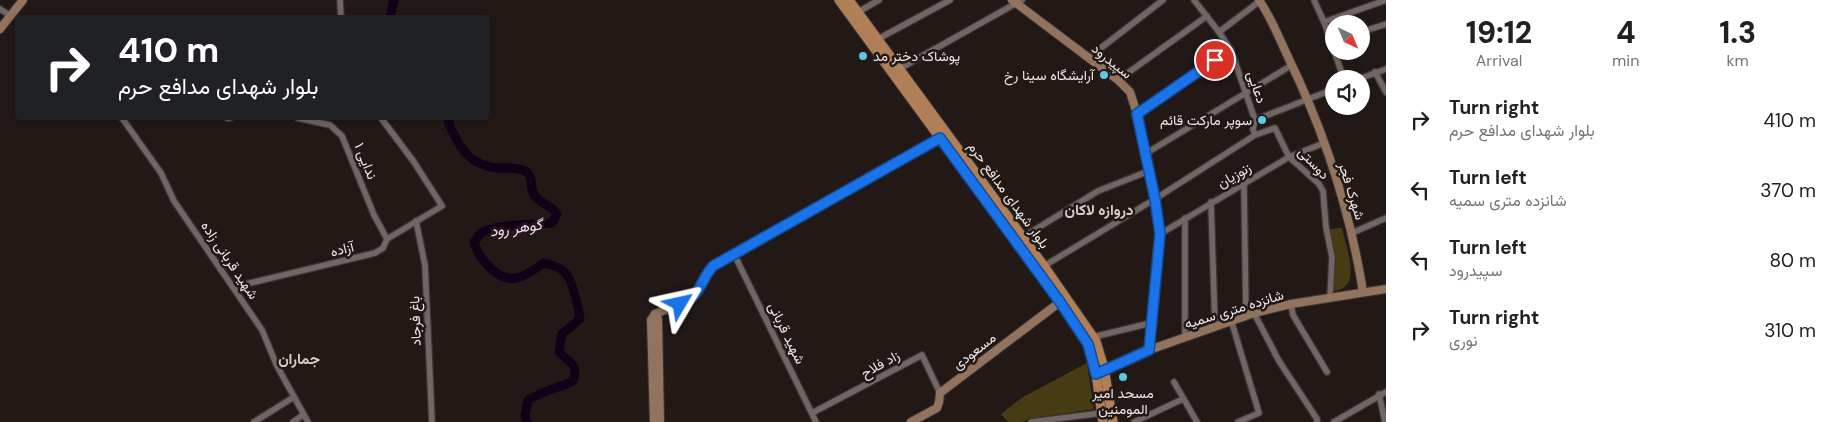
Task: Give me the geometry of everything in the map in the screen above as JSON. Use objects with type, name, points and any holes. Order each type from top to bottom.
[{"type":"main road","name":"بلوار شهدای مدافع حرم","points":[[843,0],[858,12],[1044,266],[1093,337],[1103,369],[1113,422]]},
{"type":"main road","name":"بلوار شهدای مدافع حرم","points":[[843,0],[940,138],[1060,302],[1088,344],[1103,369],[1102,418]]},
{"type":"street","points":[[0,29],[23,0]]},
{"type":"street","points":[[340,0],[341,15]]},
{"type":"street","points":[[858,12],[879,0]]},
{"type":"street","points":[[878,39],[950,0]]},
{"type":"street","points":[[1088,58],[1163,0]]},
{"type":"street","name":"دعایی","points":[[1194,0],[1219,32],[1230,50],[1255,120],[1253,129],[1255,135]]},
{"type":"street","points":[[1314,0],[1324,22],[1386,0]]},
{"type":"street","points":[[1363,0],[1367,7]]},
{"type":"street","points":[[899,69],[1017,1]]},
{"type":"street","name":"سپیدرود","points":[[1017,1],[1118,80],[1130,92],[1137,114],[1155,199],[1160,234],[1149,350]]},
{"type":"street","points":[[1219,32],[1259,1]]},
{"type":"street","name":"شهرک فجر","points":[[1259,1],[1290,66],[1305,92],[1317,121],[1337,179],[1352,233],[1363,292]]},
{"type":"street","points":[[0,9],[11,16]]},
{"type":"street","points":[[1118,80],[1207,16]]},
{"type":"street","points":[[1370,29],[1386,24]]},
{"type":"street","points":[[1137,114],[1230,50]]},
{"type":"street","points":[[1145,154],[1290,66]]},
{"type":"street","points":[[1370,74],[1386,69]]},
{"type":"street","points":[[1375,72],[1386,92]]},
{"type":"street","points":[[1255,120],[1325,93]]},
{"type":"street","name":"شهید قربانی زاده","points":[[123,120],[161,173],[174,201],[262,330],[277,366],[308,422]]},
{"type":"street","name":"ندایی ۱","points":[[307,120],[330,125],[342,136],[374,214],[387,239]]},
{"type":"street","name":"آزاده","points":[[234,287],[375,253],[383,248],[387,239],[442,206],[414,162],[382,120]]},
{"type":"street","name":"دوستی","points":[[1255,135],[1275,128],[1289,157],[1319,184],[1323,191],[1326,226],[1332,257],[1330,298]]},
{"type":"street","points":[[1044,266],[1155,199],[1255,135]]},
{"type":"street","points":[[654,422],[658,319],[655,314],[690,300],[699,291],[706,274],[713,266],[940,138]]},
{"type":"street","name":"زنوزیان","points":[[1160,234],[1289,157],[1324,143]]},
{"type":"street","points":[[1022,238],[1098,191],[1149,171]]},
{"type":"street","points":[[1244,184],[1250,314],[1317,419],[1317,422]]},
{"type":"street","points":[[1211,202],[1215,326]]},
{"type":"street","points":[[1185,218],[1185,336]]},
{"type":"street","points":[[1352,233],[1386,218]]},
{"type":"street","name":"باغ فرجاد","points":[[416,221],[425,265],[432,422]]},
{"type":"street","name":"شهید قربانی","points":[[734,254],[816,422]]},
{"type":"street","name":"شانزده متری سمیه","points":[[1103,369],[1185,336],[1250,314],[1291,304],[1386,289]]},
{"type":"street","name":"مسعودی","points":[[911,422],[937,408],[940,402],[940,393],[1060,302]]},
{"type":"street","points":[[1291,304],[1293,315],[1327,372]]},
{"type":"street","points":[[1231,320],[1259,413],[1238,422]]},
{"type":"street","points":[[1093,337],[1151,323]]},
{"type":"street","name":"زاد فلاح","points":[[812,413],[922,356],[940,393]]},
{"type":"street","points":[[1174,382],[1197,422]]},
{"type":"street","points":[[1335,422],[1379,394],[1386,392]]},
{"type":"street","points":[[1379,394],[1385,414],[1385,422]]},
{"type":"street","points":[[254,422],[294,397]]},
{"type":"street","points":[[1134,422],[1183,399]]},
{"type":"street","points":[[656,402],[660,422]]},
{"type":"street","points":[[293,422],[303,415]]},
{"type":"street","points":[[1031,422],[1102,418]]},
{"type":"shaded area","points":[[1342,228],[1349,256],[1350,276],[1348,284],[1342,289],[1332,291],[1328,229]]},
{"type":"shaded area","points":[[1087,363],[1094,409],[1028,419],[1023,422],[1008,422],[1001,414],[1023,397]]},
{"type":"waterway","name":"گوهر رود","points":[[391,15],[394,0]]},
{"type":"waterway","name":"گوهر رود","points":[[448,120],[459,144],[471,158],[488,166],[515,168],[525,171],[530,176],[536,198],[552,208],[557,214],[552,223],[515,225],[487,230],[481,233],[474,242],[484,261],[496,273],[509,278],[516,278],[544,263],[563,271],[570,280],[574,293],[580,319],[562,334],[559,352],[574,368],[575,372],[572,382],[528,400],[525,416],[527,422]]},
{"type":"place","name":"پوشاک دختر مد","points":[[863,56]]},
{"type":"place","name":"آرایشگاه سینا رخ","points":[[1104,75]]},
{"type":"place","name":"سوپر مارکت قائم","points":[[1262,120]]},
{"type":"place","name":"مسحد امیر المومنین","points":[[1123,377]]},
{"type":"district","name":"دروازه لاکان","points":[[1099,210]]},
{"type":"district","name":"جماران","points":[[299,359]]},
{"type":"route","points":[[680,304],[690,300],[699,291],[706,274],[713,266],[940,138],[1060,302],[1088,344],[1096,374],[1126,361],[1149,350],[1160,234],[1155,199],[1137,114],[1215,60]]}]
